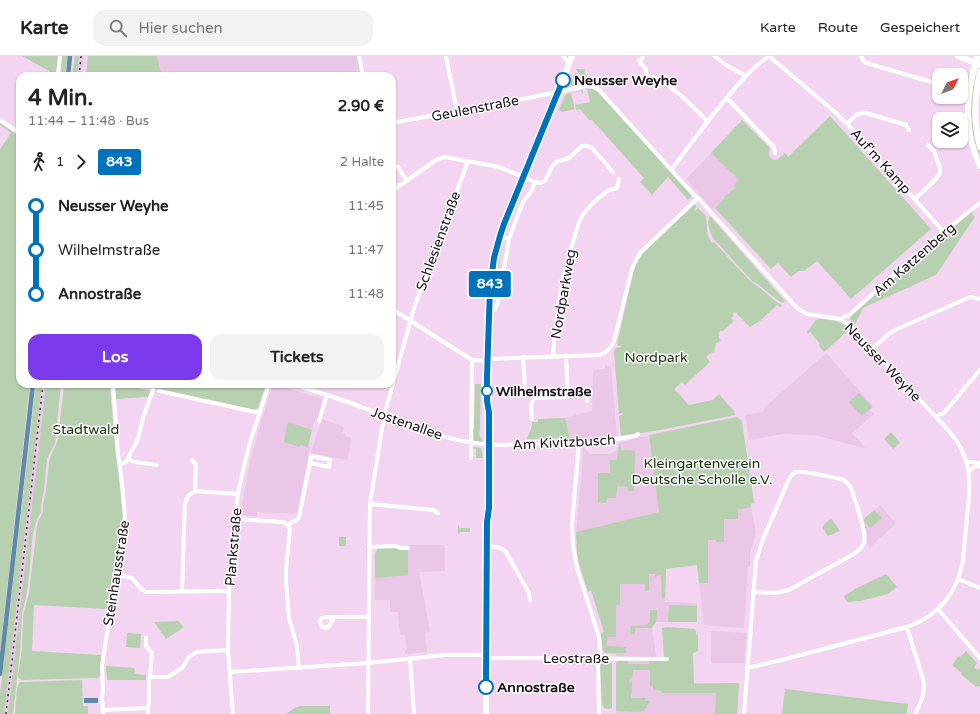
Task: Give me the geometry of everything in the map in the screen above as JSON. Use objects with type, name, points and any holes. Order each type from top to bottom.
[{"type":"main road","points":[[486,714],[487,522],[489,508],[489,412],[487,401],[487,360],[490,288],[494,258],[506,218],[524,177],[572,56]]},
{"type":"main road","points":[[958,56],[977,59],[969,93],[968,126],[974,151],[980,166]]},
{"type":"main road","points":[[980,72],[976,94],[975,124],[980,147]]},
{"type":"street","points":[[58,72],[60,56]]},
{"type":"street","points":[[359,56],[362,72]]},
{"type":"street","points":[[446,56],[456,111]]},
{"type":"street","points":[[563,56],[570,64]]},
{"type":"street","points":[[643,56],[639,61],[646,69],[646,75],[653,77],[670,87],[687,101],[708,122]]},
{"type":"street","points":[[714,56],[726,65],[746,76]]},
{"type":"street","points":[[671,170],[727,98],[746,76],[769,56]]},
{"type":"street","name":"Auf'm Kamp","points":[[769,56],[847,124],[943,231]]},
{"type":"street","points":[[861,56],[866,63],[932,82]]},
{"type":"street","name":"Neusser Weyhe","points":[[558,92],[586,86],[593,86],[596,88],[610,101],[797,308],[807,314],[841,319],[848,323],[952,434],[963,450],[967,462],[970,490],[963,560],[958,578],[948,598],[938,609],[919,622],[907,627],[747,668]]},
{"type":"street","name":"Geulenstraße","points":[[396,122],[558,92]]},
{"type":"street","points":[[727,98],[774,147],[775,153]]},
{"type":"street","name":"Auf'm Kamp","points":[[847,124],[856,115],[862,112],[906,126],[908,130]]},
{"type":"street","points":[[0,120],[16,130]]},
{"type":"street","points":[[396,188],[439,159],[448,158],[499,167],[535,182],[544,182],[556,162],[567,159],[584,145],[590,146],[613,172]]},
{"type":"street","name":"Auf'm Kamp","points":[[915,199],[935,180],[940,173],[940,168],[934,151],[928,145]]},
{"type":"street","name":"Schlesienstraße","points":[[396,372],[410,321],[468,161]]},
{"type":"street","points":[[396,166],[398,167],[407,181]]},
{"type":"street","name":"Nordparkweg","points":[[553,356],[554,339],[564,274],[579,224],[582,216],[588,209],[608,191],[617,188],[619,179]]},
{"type":"street","points":[[489,313],[496,308],[498,302],[509,239],[524,200],[531,192],[535,182]]},
{"type":"street","points":[[396,312],[472,360],[600,355],[608,351],[614,343],[632,269],[636,260],[642,252],[698,198]]},
{"type":"street","name":"Am Katzenberg","points":[[841,319],[844,316],[848,316],[943,231],[980,203]]},
{"type":"street","points":[[500,236],[509,239]]},
{"type":"street","points":[[872,349],[895,330],[970,297],[980,299]]},
{"type":"street","points":[[848,316],[848,323]]},
{"type":"street","points":[[566,356],[568,394]]},
{"type":"street","points":[[523,358],[525,391],[534,398],[565,397],[568,394],[587,393],[587,402]]},
{"type":"street","points":[[471,458],[472,360]]},
{"type":"street","points":[[941,422],[943,414],[980,370]]},
{"type":"street","name":"Steinhausstraße","points":[[103,712],[102,666],[125,516],[115,423],[113,388]]},
{"type":"street","points":[[120,464],[126,462],[138,440],[143,418],[154,388]]},
{"type":"street","name":"Plankstraße","points":[[233,714],[228,650],[229,591],[235,519],[238,494],[244,466],[268,388]]},
{"type":"street","name":"Jostenallee","points":[[305,388],[359,406],[418,429],[488,445]]},
{"type":"street","name":"Schlesienstraße","points":[[368,714],[370,504],[384,416],[392,388]]},
{"type":"street","points":[[159,391],[260,413]]},
{"type":"street","points":[[319,421],[327,395]]},
{"type":"street","points":[[532,419],[531,405],[534,398]]},
{"type":"street","points":[[936,417],[943,414]]},
{"type":"street","name":"Am Kivitzbusch","points":[[488,445],[591,443],[635,436],[638,434]]},
{"type":"street","points":[[579,443],[572,524],[573,546],[577,568],[597,631],[599,644],[599,714]]},
{"type":"street","points":[[288,525],[299,517],[311,456],[330,460],[329,467],[310,463]]},
{"type":"street","points":[[128,459],[135,462],[157,464]]},
{"type":"street","points":[[192,460],[196,465],[195,492]]},
{"type":"street","points":[[967,462],[979,464]]},
{"type":"street","points":[[969,471],[979,464]]},
{"type":"street","points":[[744,714],[747,668],[753,592],[756,561],[769,524],[791,475],[801,472],[846,481],[851,486],[864,532],[864,543],[859,551],[789,590],[776,593],[753,592]]},
{"type":"street","points":[[182,591],[185,504],[188,496],[195,492],[238,494]]},
{"type":"street","points":[[370,504],[433,510],[438,513]]},
{"type":"street","points":[[235,519],[283,522],[288,525],[290,530],[286,570],[288,606],[291,626],[297,646],[299,668]]},
{"type":"street","points":[[369,547],[396,546],[400,548],[408,548]]},
{"type":"street","points":[[487,546],[502,548],[506,552],[529,593],[530,600]]},
{"type":"street","points":[[116,574],[132,578],[142,590],[146,592],[229,591]]},
{"type":"street","points":[[958,578],[980,588]]},
{"type":"street","points":[[938,609],[980,658]]},
{"type":"street","points":[[334,617],[368,617]]},
{"type":"street","points":[[907,627],[923,679],[924,688],[922,700],[915,714]]},
{"type":"street","points":[[146,638],[146,646],[152,653],[149,680],[148,714]]},
{"type":"street","points":[[150,677],[168,677],[183,668],[188,658],[196,652],[228,650]]},
{"type":"street","points":[[230,672],[368,663],[445,655],[486,657]]},
{"type":"street","name":"Leostraße","points":[[486,657],[667,659]]},
{"type":"street","points":[[410,658],[414,714]]},
{"type":"street","points":[[103,712],[148,708]]},
{"type":"shaded area","points":[[79,56],[84,56],[82,72],[77,72]]},
{"type":"shaded area","points":[[157,56],[360,56],[363,72],[161,72]]},
{"type":"shaded area","points":[[711,153],[739,180],[735,188],[713,210],[686,179]]},
{"type":"shaded area","points":[[826,353],[873,406],[870,410],[874,414],[852,433],[865,447],[864,448],[815,435],[783,434],[749,440],[745,415],[763,412],[765,409],[764,408]]},
{"type":"shaded area","points":[[605,365],[611,367],[617,436],[586,440],[570,438],[565,418],[592,411],[593,370],[605,369]]},
{"type":"shaded area","points":[[42,388],[46,388],[8,714],[4,714]]},
{"type":"shaded area","points":[[272,388],[286,388],[323,399],[317,419],[314,422],[308,446],[310,447],[297,514],[257,512],[257,516],[243,515],[241,513],[250,462]]},
{"type":"shaded area","points":[[322,419],[344,427],[342,433],[351,438],[347,460],[311,453]]},
{"type":"shaded area","points":[[649,435],[659,512],[576,532],[583,447],[590,454],[610,454],[618,451],[618,443]]},
{"type":"shaded area","points":[[880,505],[896,524],[870,547],[867,543],[867,535],[863,520]]},
{"type":"shaded area","points":[[751,507],[756,532],[750,554],[750,567],[748,567],[744,628],[704,625],[692,521]]},
{"type":"shaded area","points":[[408,545],[445,545],[445,571],[419,572],[430,631],[425,633],[427,652],[405,654],[405,650],[407,650],[405,635],[400,635],[398,612],[390,612],[390,600],[375,600],[375,578],[408,574]]},
{"type":"shaded area","points":[[666,569],[665,602],[697,603],[697,622],[651,622],[657,661],[667,661],[666,683],[739,683],[737,714],[616,714],[616,654],[605,653],[603,651],[601,634],[604,632],[591,590],[588,592],[586,585]]},
{"type":"shaded area","points":[[711,631],[747,633],[744,663],[711,663]]},
{"type":"green space","points":[[22,56],[58,56],[56,72],[49,71]]},
{"type":"green space","points":[[61,56],[68,56],[66,72],[59,72]]},
{"type":"green space","points":[[75,56],[79,56],[77,72],[73,72]]},
{"type":"green space","points":[[88,56],[157,56],[161,72],[86,72]]},
{"type":"green space","points":[[576,70],[585,70],[584,72],[589,78],[587,82]]},
{"type":"green space","points":[[576,72],[585,82],[573,86],[570,84]]},
{"type":"green space","points":[[975,76],[977,76],[972,117],[980,161],[973,139],[970,104]]},
{"type":"green space","points":[[587,89],[593,89],[598,92],[692,196],[688,200],[668,177],[652,195],[640,182],[644,178],[592,120],[589,120],[580,109],[576,110],[575,105],[590,102]]},
{"type":"green space","points":[[583,90],[582,94],[581,91],[571,93],[575,109],[562,112],[559,110],[566,94]]},
{"type":"green space","points":[[830,116],[931,229],[851,299],[817,261],[804,271],[799,271],[791,277],[778,263],[771,269],[715,208],[725,198],[724,197],[735,188],[733,186],[739,180],[711,153],[742,120],[770,148],[769,157],[777,160],[785,153],[788,157]]},
{"type":"green space","name":"Stadtwald","points":[[0,123],[16,134],[16,388],[30,388],[0,652],[0,149],[11,133],[0,125]]},
{"type":"green space","name":"Nordpark","points":[[694,204],[697,207],[694,210],[695,211],[698,208],[706,216],[708,234],[712,243],[714,242],[750,281],[782,305],[780,307],[777,305],[760,321],[750,327],[735,312],[733,314],[734,316],[731,318],[734,321],[723,331],[719,332],[721,341],[716,343],[714,353],[712,352],[706,357],[710,362],[685,385],[682,382],[674,389],[689,405],[713,400],[719,394],[734,411],[735,415],[621,436],[619,416],[623,413],[619,414],[614,352],[616,348],[621,347],[617,344],[634,269],[637,261],[643,253]]},
{"type":"green space","points":[[974,210],[972,214],[975,217],[936,275],[863,308],[855,324],[853,325],[850,319],[854,313]]},
{"type":"green space","points":[[710,216],[785,301],[783,303],[752,281],[713,238],[708,224]]},
{"type":"green space","points":[[502,248],[496,283],[499,286],[498,288],[495,287]]},
{"type":"green space","points":[[819,319],[840,322],[850,329],[824,352],[819,346],[820,344],[810,332],[808,334],[807,332],[816,320]]},
{"type":"green space","points":[[475,384],[481,384],[479,434],[482,441],[480,442],[474,441],[473,439]]},
{"type":"green space","points":[[36,388],[42,388],[4,714],[0,714],[0,694]]},
{"type":"green space","name":"Stadtwald","points":[[46,388],[61,388],[55,443],[47,459],[41,512],[37,519],[33,533],[28,585],[22,613],[20,653],[13,714],[8,714]]},
{"type":"green space","points":[[64,388],[110,388],[123,519],[107,609],[34,605],[32,651],[101,655],[101,675],[98,678],[21,680],[18,675],[22,649],[23,616],[29,593],[37,526],[43,512],[49,462],[58,440]]},
{"type":"green space","points":[[115,388],[138,388],[151,391],[148,397],[115,399]]},
{"type":"green space","points":[[265,388],[258,408],[254,410],[156,389]]},
{"type":"green space","points":[[859,393],[872,407],[862,416],[849,402]]},
{"type":"green space","name":"Kleingartenverein Deutsche Scholle e.V.","points":[[737,417],[742,422],[754,503],[750,504],[751,507],[738,510],[738,519],[724,519],[724,542],[708,540],[708,583],[699,583],[697,565],[666,569],[665,598],[662,598],[661,575],[655,577],[655,574],[649,574],[649,591],[645,591],[645,584],[620,584],[620,605],[616,605],[616,637],[607,637],[607,646],[626,647],[626,653],[605,653],[603,651],[601,634],[604,632],[591,590],[588,592],[579,564],[576,532],[659,512],[649,435]]},
{"type":"green space","points":[[565,418],[570,438],[527,439],[532,422],[538,422],[538,419]]},
{"type":"green space","points":[[288,422],[312,430],[308,447],[301,445],[300,447],[284,442]]},
{"type":"green space","points":[[891,432],[900,443],[893,449],[884,439]]},
{"type":"green space","points":[[621,445],[621,450],[635,451],[634,491],[628,491],[628,487],[617,486],[616,498],[607,498],[606,503],[601,503],[600,501],[598,503],[598,473],[610,473],[610,460],[617,460],[618,447]]},
{"type":"green space","points":[[472,447],[481,448],[483,458],[476,458],[476,449]]},
{"type":"green space","points":[[874,510],[882,518],[870,528],[863,520]]},
{"type":"green space","points":[[831,518],[840,531],[828,536],[822,527]]},
{"type":"green space","points":[[459,525],[459,528],[470,528],[470,532],[460,532],[459,535],[458,528]]},
{"type":"green space","points":[[339,537],[346,537],[346,546],[339,546]]},
{"type":"green space","points":[[377,548],[408,549],[408,575],[375,578],[375,553]]},
{"type":"green space","points":[[886,574],[897,587],[888,594],[860,601],[847,602],[844,596]]},
{"type":"green space","points":[[669,605],[697,606],[697,622],[668,622]]},
{"type":"green space","points":[[650,610],[657,610],[656,622],[652,628],[635,628],[635,634],[630,634],[631,626],[647,625],[650,621]]},
{"type":"green space","points":[[178,621],[184,627],[166,639],[154,622]]},
{"type":"green space","points":[[662,628],[695,629],[696,634],[698,635],[698,651],[693,653],[694,684],[739,683],[737,714],[715,714],[716,693],[662,693],[661,691],[653,690],[653,686],[650,686],[650,670],[633,670],[632,678],[629,679],[629,682],[632,682],[631,698],[645,698],[645,701],[650,701],[644,711],[616,711],[616,663],[620,660],[628,660],[628,664],[649,664],[649,661],[667,661],[667,657],[664,657]]},
{"type":"green space","points":[[127,633],[141,634],[140,648],[126,647]]},
{"type":"green space","points":[[966,651],[977,663],[974,668],[977,670],[980,668],[980,686],[976,687],[952,665],[959,656],[960,657]]},
{"type":"green space","points":[[605,661],[612,664],[612,708],[609,709],[604,708],[602,705],[600,667],[601,663]]},
{"type":"green space","points":[[106,666],[135,668],[134,674],[146,675],[146,680],[107,680]]},
{"type":"green space","points":[[82,680],[83,706],[88,706],[88,714],[15,714],[17,688],[19,683]]},
{"type":"green space","points":[[785,689],[908,704],[907,714],[782,714]]},
{"type":"green space","points":[[299,706],[330,706],[330,714],[286,714]]},
{"type":"water","points":[[84,698],[98,698],[98,703],[84,703]]},
{"type":"waterway","points":[[68,72],[70,56]]},
{"type":"waterway","points":[[0,674],[33,388]]},
{"type":"railway","points":[[79,72],[81,56]]},
{"type":"railway","points":[[6,714],[43,388]]},
{"type":"bus line","name":"843","points":[[486,687],[487,522],[489,508],[489,412],[487,401],[487,376],[490,288],[494,258],[504,224],[563,80]]},
{"type":"place","name":"Neusser Weyhe","points":[[563,80]]},
{"type":"place","name":"Wilhelmstraße","points":[[487,391]]},
{"type":"place","name":"Annostraße","points":[[486,687]]}]
